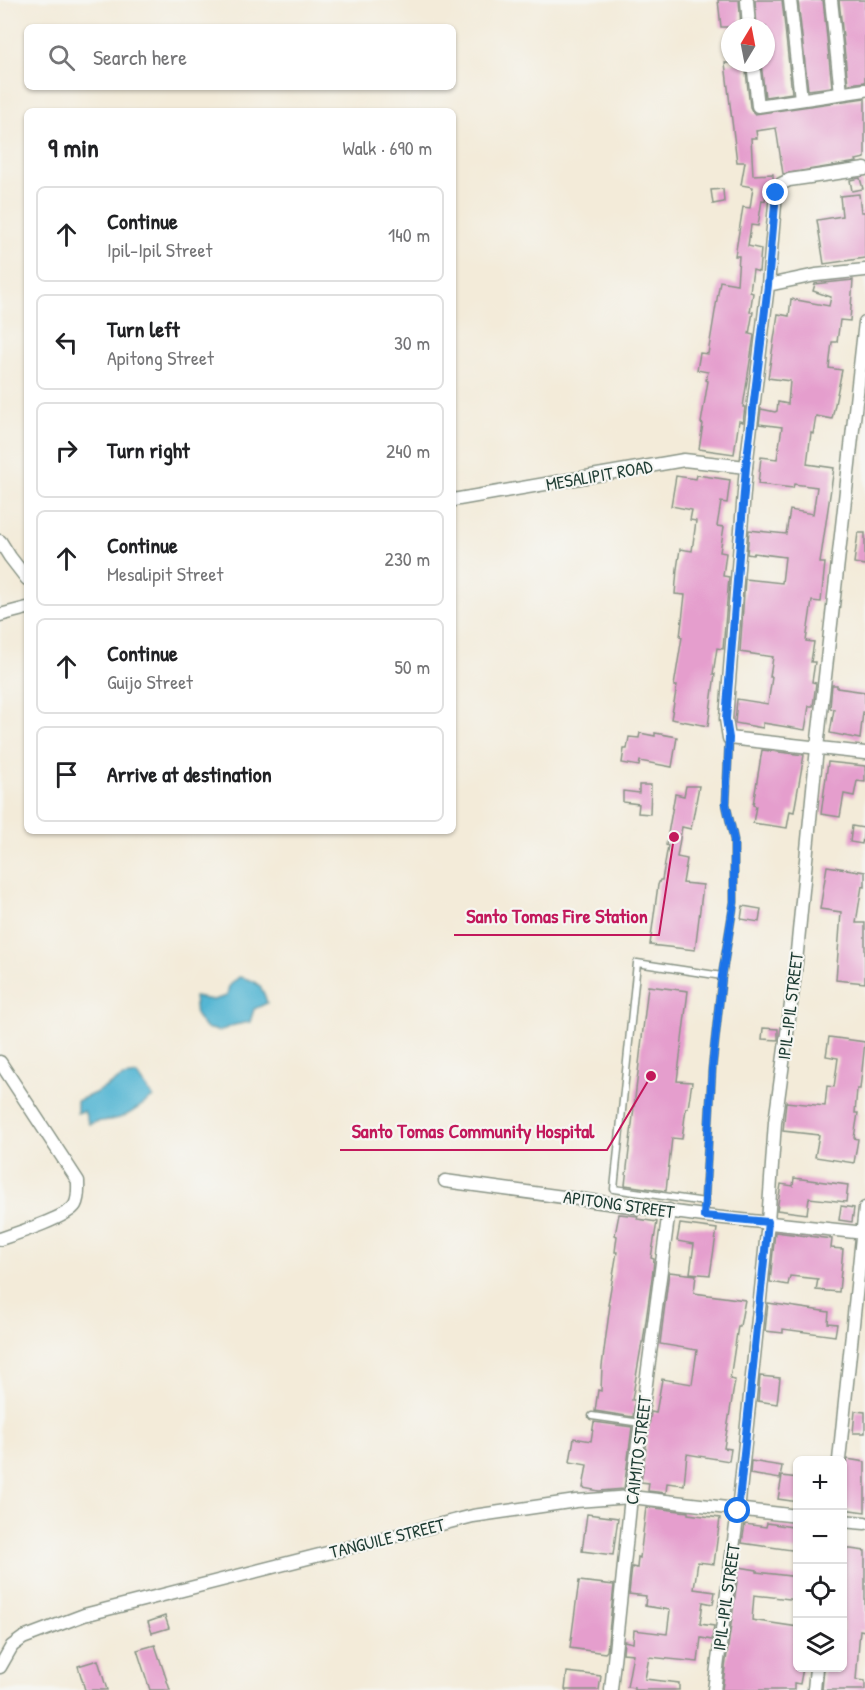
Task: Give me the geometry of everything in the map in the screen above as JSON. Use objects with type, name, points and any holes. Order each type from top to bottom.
[{"type":"street","points":[[747,0],[749,18]]},
{"type":"street","points":[[790,0],[801,99]]},
{"type":"street","points":[[831,0],[841,93]]},
{"type":"street","points":[[754,72],[758,105],[865,90]]},
{"type":"street","points":[[865,169],[789,180],[781,184],[776,193],[768,285],[746,467],[726,719],[729,738],[865,753]]},
{"type":"street","points":[[768,285],[816,275],[865,270]]},
{"type":"street","name":"IPIL-IPIL STREET","points":[[714,1690],[738,1511],[768,1222],[775,1122],[794,982],[817,748],[865,322]]},
{"type":"street","name":"MESALIPIT ROAD","points":[[456,499],[684,460],[746,467]]},
{"type":"street","points":[[0,541],[24,575]]},
{"type":"street","points":[[0,615],[24,609]]},
{"type":"street","points":[[0,1062],[78,1182],[78,1200],[73,1209],[33,1229],[0,1239]]},
{"type":"street","name":"APITONG STREET","points":[[445,1181],[704,1216],[864,1233]]},
{"type":"street","points":[[840,1456],[865,1208]]},
{"type":"street","name":"CAIMITO STREET","points":[[611,1690],[631,1497],[669,1210]]},
{"type":"street","name":"TANGUILE STREET","points":[[0,1667],[12,1646],[23,1638],[84,1615],[473,1516],[576,1501],[631,1497],[793,1516]]},
{"type":"street","points":[[847,1521],[865,1523]]},
{"type":"street","points":[[814,1690],[816,1672]]},
{"type":"lane","points":[[704,1216],[712,1069],[722,976],[734,902],[734,840],[726,804],[729,738]]},
{"type":"lane","points":[[705,1202],[614,1189],[637,963],[722,976]]},
{"type":"lane","points":[[592,1416],[641,1423]]},
{"type":"water","points":[[239,977],[258,985],[267,1003],[254,1009],[250,1022],[220,1031],[205,1028],[196,1016],[194,997],[213,1000],[227,996],[229,986]]},
{"type":"water","points":[[137,1075],[153,1097],[132,1112],[123,1117],[89,1124],[84,1111],[77,1113],[77,1101],[123,1077]]},
{"type":"building","points":[[718,0],[739,0],[740,18],[721,18],[721,27]]},
{"type":"building","points":[[755,0],[782,0],[792,93],[765,97],[762,72],[775,72],[775,18],[756,18]]},
{"type":"building","points":[[798,0],[823,0],[832,87],[808,90]]},
{"type":"building","points":[[839,0],[865,0],[865,82],[848,84]]},
{"type":"building","points":[[726,72],[746,72],[750,107],[755,114],[865,98],[865,158],[856,160],[857,162],[783,174],[776,128],[756,131],[757,138],[751,138],[753,175],[773,174],[773,181],[767,186],[765,201],[762,200],[758,226],[751,225],[748,246],[761,249],[759,272],[753,270],[750,292],[753,293],[750,312],[753,312],[749,334],[754,335],[743,407],[745,407],[743,422],[739,421],[734,454],[699,449],[708,372],[697,370],[700,353],[708,354],[720,281],[737,284],[739,256],[735,256],[743,207],[750,208],[753,187],[741,185],[745,162],[737,162]]},
{"type":"building","points":[[860,178],[863,189],[852,191],[850,180]]},
{"type":"building","points":[[723,189],[724,202],[713,204],[711,190]]},
{"type":"building","points":[[859,194],[861,212],[865,212],[865,258],[824,264],[817,220],[842,216],[840,196]]},
{"type":"building","points":[[853,280],[850,321],[840,320],[837,342],[832,342],[829,368],[842,370],[832,419],[816,416],[807,464],[834,468],[820,563],[825,563],[821,602],[812,601],[806,641],[814,642],[811,662],[815,662],[812,682],[816,683],[813,706],[809,706],[805,730],[763,723],[763,728],[735,723],[737,699],[768,704],[772,677],[770,677],[773,657],[740,652],[745,579],[782,583],[785,557],[747,554],[749,530],[786,534],[790,510],[813,514],[817,487],[794,484],[793,488],[758,484],[761,457],[777,459],[782,427],[759,424],[761,409],[775,412],[778,402],[788,404],[790,381],[768,378],[778,314],[789,316],[791,299],[829,306],[831,297],[813,291],[815,284]]},
{"type":"building","points":[[697,475],[730,480],[727,503],[721,502],[717,526],[724,527],[720,552],[726,553],[723,576],[729,577],[723,649],[717,648],[708,726],[671,719],[677,686],[674,686],[682,637],[680,637],[685,595],[675,594],[677,569],[680,549],[692,551],[696,521],[690,520],[692,510],[671,506],[676,476],[696,479]]},
{"type":"building","points":[[858,533],[865,533],[865,565],[854,563]]},
{"type":"building","points":[[832,685],[837,685],[837,688],[865,692],[865,712],[863,712],[860,739],[830,733],[834,709],[830,708]]},
{"type":"building","points":[[640,733],[677,737],[672,767],[640,761],[639,766],[622,763],[629,737],[639,738]]},
{"type":"building","points":[[762,750],[804,755],[794,812],[790,811],[787,828],[753,823],[756,806],[753,805]]},
{"type":"building","points":[[828,762],[865,766],[865,782],[857,781],[854,796],[844,794],[840,817],[821,814]]},
{"type":"building","points":[[639,785],[651,785],[650,814],[638,813],[639,804],[623,802],[623,791],[639,793]]},
{"type":"building","points":[[686,786],[699,786],[691,829],[682,827],[677,857],[687,859],[683,883],[703,885],[695,950],[650,945],[658,885],[662,880],[675,794],[684,796]]},
{"type":"building","points":[[852,826],[864,828],[862,844],[850,842]]},
{"type":"building","points":[[827,866],[865,872],[865,887],[862,886],[856,923],[865,923],[865,983],[836,980],[841,912],[820,909]]},
{"type":"building","points":[[743,906],[761,909],[759,922],[741,919]]},
{"type":"building","points":[[648,986],[688,991],[677,1081],[692,1082],[682,1139],[672,1138],[666,1191],[625,1185]]},
{"type":"building","points":[[763,1028],[778,1029],[778,1040],[762,1039]]},
{"type":"building","points":[[829,1037],[865,1042],[860,1089],[857,1089],[855,1113],[858,1113],[854,1138],[858,1139],[854,1163],[815,1157],[819,1135],[783,1131],[786,1102],[825,1106],[827,1086],[834,1087],[838,1058],[826,1056]]},
{"type":"building","points":[[794,1178],[848,1185],[846,1202],[809,1198],[807,1214],[777,1210],[781,1184],[793,1186]]},
{"type":"building","points":[[841,1206],[854,1208],[852,1222],[839,1220]]},
{"type":"building","points":[[619,1214],[638,1216],[637,1219],[657,1222],[643,1342],[632,1400],[635,1400],[633,1417],[595,1411],[598,1390],[601,1391],[610,1305],[608,1305],[617,1252],[615,1252],[617,1236],[615,1235]]},
{"type":"building","points":[[680,1224],[717,1229],[710,1275],[690,1273],[694,1244],[677,1241]]},
{"type":"building","points":[[775,1232],[832,1239],[831,1248],[843,1249],[839,1292],[816,1290],[818,1279],[790,1276],[788,1285],[770,1282]]},
{"type":"building","points":[[669,1272],[696,1275],[694,1293],[745,1300],[740,1326],[738,1326],[730,1379],[735,1380],[724,1448],[731,1449],[729,1461],[687,1454],[684,1485],[667,1483],[666,1493],[648,1491],[649,1483],[641,1482],[651,1412],[656,1413],[662,1379],[692,1384],[697,1350],[660,1344]]},
{"type":"building","points":[[768,1303],[829,1312],[828,1323],[837,1324],[835,1336],[783,1329],[783,1333],[765,1331]]},
{"type":"building","points":[[760,1376],[780,1378],[777,1404],[758,1401]]},
{"type":"building","points":[[855,1411],[865,1412],[865,1433],[853,1433]]},
{"type":"building","points":[[594,1422],[632,1427],[624,1489],[599,1491],[583,1488],[587,1465],[570,1462],[574,1438],[591,1441]]},
{"type":"building","points":[[847,1459],[865,1462],[865,1512],[847,1510]]},
{"type":"building","points":[[751,1461],[782,1466],[780,1479],[750,1474]]},
{"type":"building","points":[[782,1476],[793,1477],[793,1501],[778,1499]]},
{"type":"building","points":[[646,1507],[720,1518],[714,1564],[698,1562],[694,1589],[715,1592],[713,1604],[703,1602],[700,1624],[714,1626],[712,1640],[701,1638],[698,1662],[649,1657],[645,1679],[679,1683],[679,1690],[634,1690],[634,1688],[627,1687],[633,1654],[623,1653],[624,1641],[633,1643],[634,1630],[667,1634],[670,1610],[645,1606],[646,1596],[629,1594],[632,1567],[637,1568],[638,1557],[640,1558]]},
{"type":"building","points":[[587,1514],[618,1518],[613,1555],[582,1551]]},
{"type":"building","points":[[767,1523],[793,1527],[793,1550],[742,1543],[745,1524],[766,1527]]},
{"type":"building","points":[[847,1549],[865,1551],[865,1631],[860,1630],[856,1680],[865,1681],[865,1690],[822,1690],[824,1672],[847,1672]]},
{"type":"building","points":[[739,1567],[757,1570],[757,1572],[793,1576],[793,1599],[754,1595],[752,1620],[793,1626],[793,1672],[802,1672],[800,1684],[794,1683],[794,1690],[722,1690]]},
{"type":"building","points":[[579,1581],[614,1585],[605,1653],[570,1648]]},
{"type":"building","points":[[165,1616],[169,1628],[152,1633],[148,1622]]},
{"type":"building","points":[[155,1645],[170,1690],[150,1690],[137,1650]]},
{"type":"building","points":[[98,1660],[107,1690],[85,1690],[78,1666]]},
{"type":"building","points":[[567,1672],[601,1676],[599,1690],[565,1690]]},
{"type":"place","name":"Santo Tomas Fire Station","points":[[674,837]]},
{"type":"place","name":"Santo Tomas Community Hospital","points":[[651,1076]]},
{"type":"route","points":[[738,1511],[768,1222],[704,1216],[712,1069],[722,976],[734,902],[734,840],[726,804],[729,738],[726,719],[746,467],[768,285],[776,193]]}]
